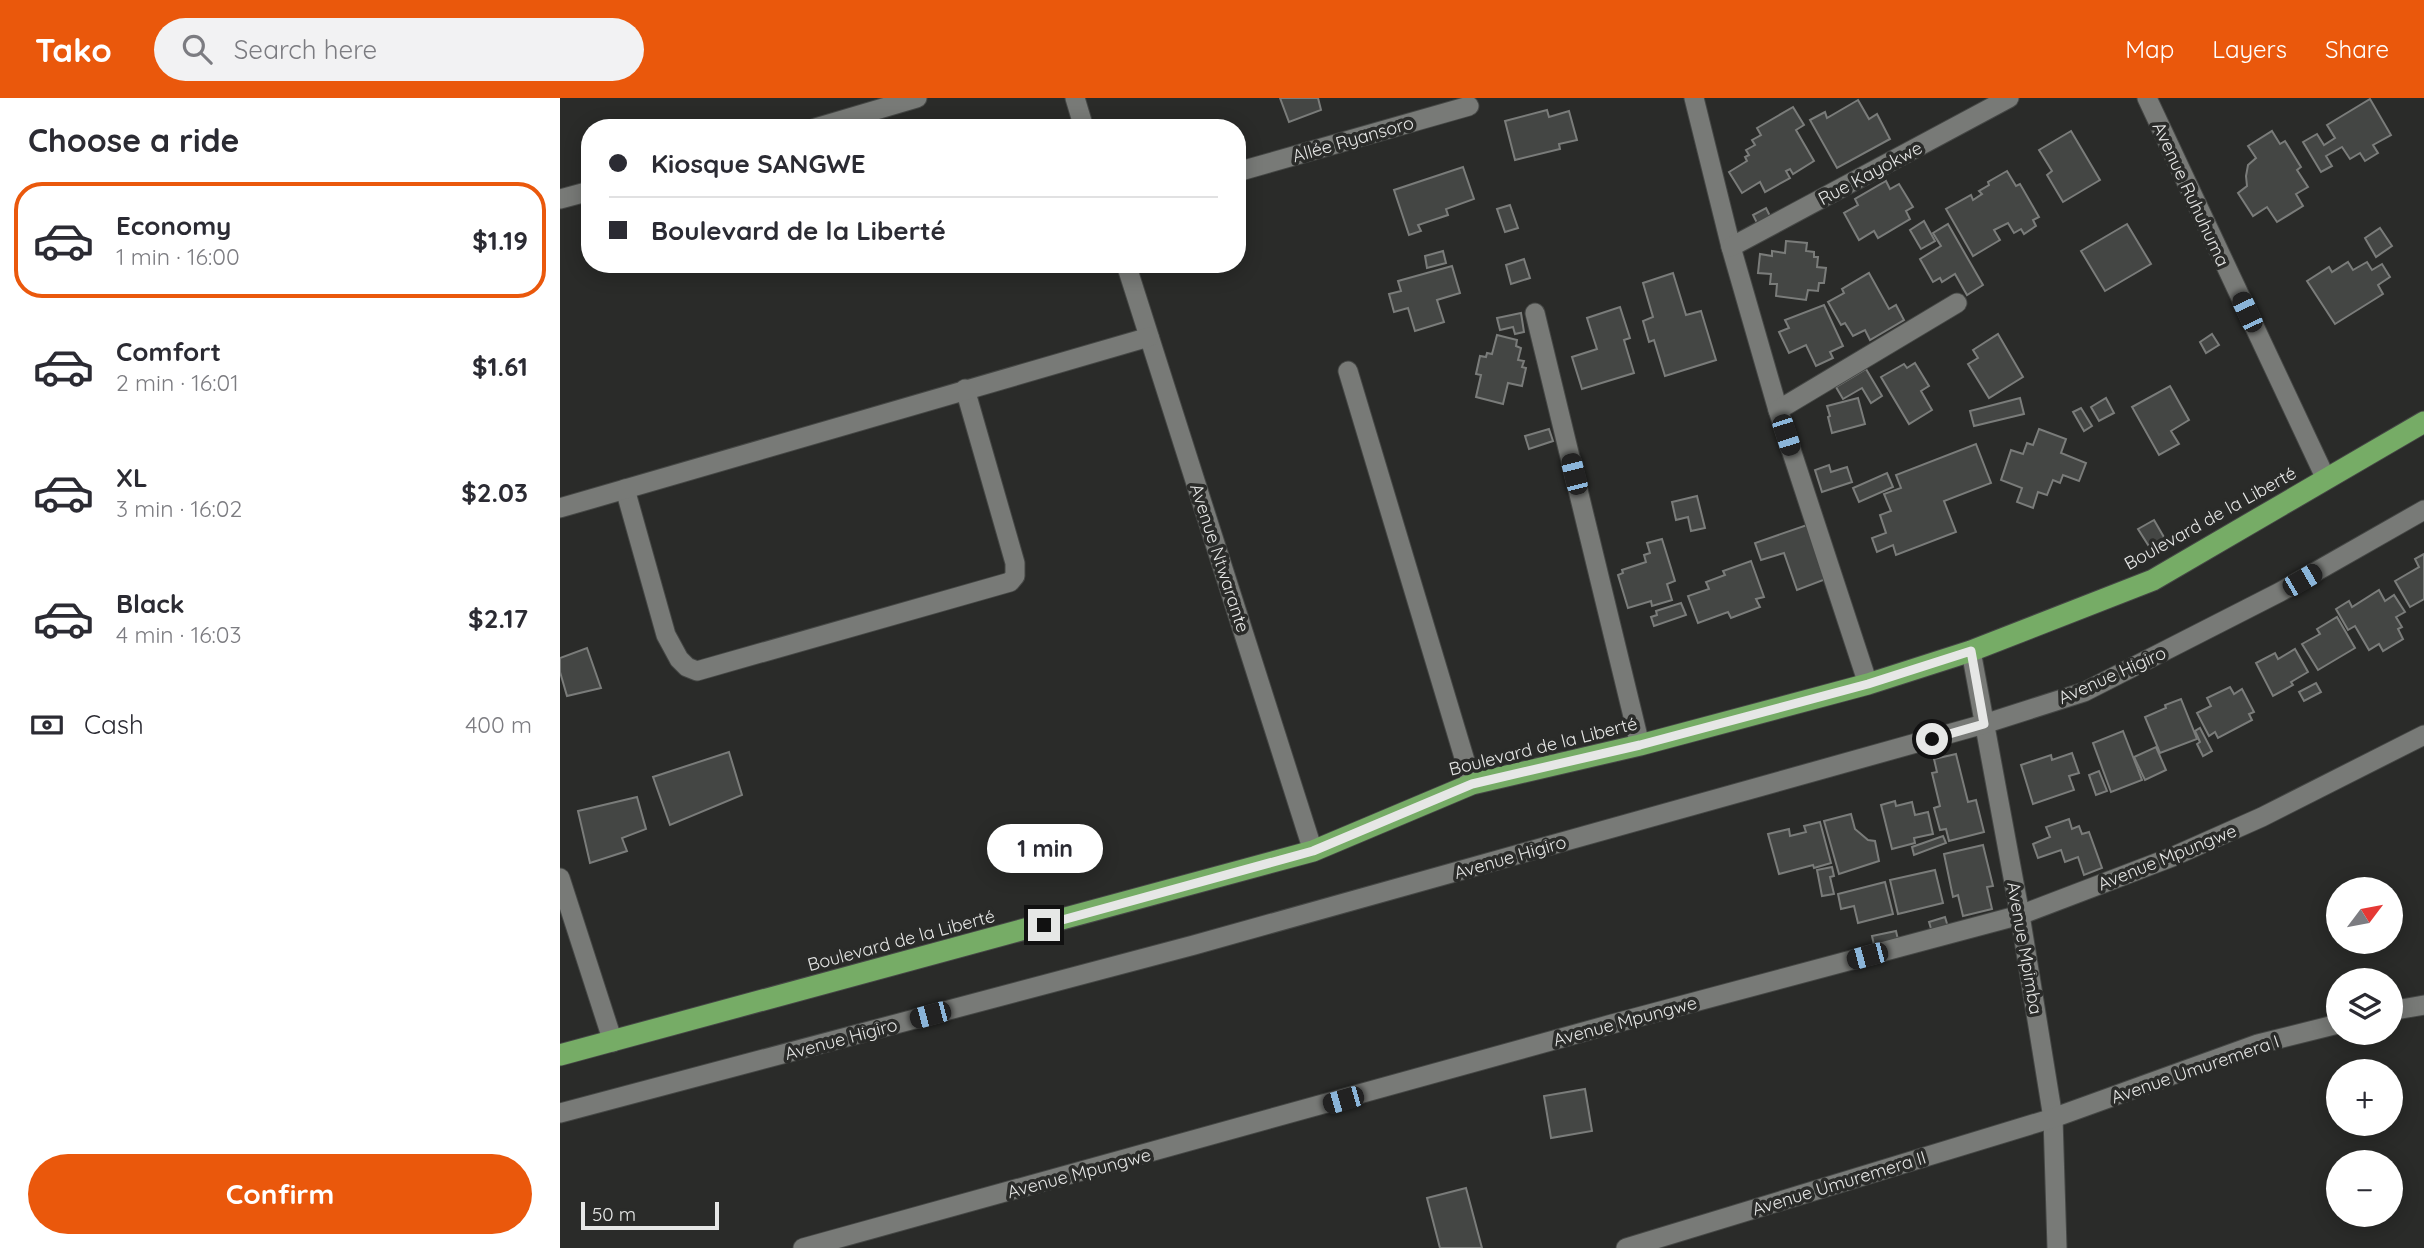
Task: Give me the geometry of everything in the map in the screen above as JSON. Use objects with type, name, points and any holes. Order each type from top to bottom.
[{"type":"highway","name":"Boulevard de la Liberté","points":[[560,1055],[1313,851],[1472,784],[1640,745],[1868,684],[1971,651],[2153,580],[2424,422]]},
{"type":"street","points":[[846,119],[917,98]]},
{"type":"street","points":[[1075,98],[1081,119]]},
{"type":"street","points":[[1694,98],[1731,247],[1778,410],[1868,684]]},
{"type":"street","name":"Rue Kayokwe","points":[[1731,247],[2009,98]]},
{"type":"street","name":"Avenue Ruhuhuma","points":[[2147,98],[2326,479]]},
{"type":"street","name":"Allée Ryansoro","points":[[1246,169],[1469,106]]},
{"type":"street","points":[[560,199],[581,193]]},
{"type":"street","name":"Avenue Ntwarante","points":[[1129,273],[1313,851]]},
{"type":"street","points":[[1778,410],[1957,303]]},
{"type":"street","points":[[1535,313],[1640,745]]},
{"type":"street","points":[[560,508],[1149,337]]},
{"type":"street","points":[[1348,371],[1472,784]]},
{"type":"street","points":[[625,489],[666,635],[679,659],[687,667],[697,671],[1000,585],[1010,582],[1015,576],[1015,563],[965,389]]},
{"type":"street","name":"Avenue Higiro","points":[[560,1113],[1194,945],[1984,724],[2084,692],[2280,592],[2424,510]]},
{"type":"street","name":"Avenue Mpimba","points":[[1971,651],[2020,915],[2053,1118],[2057,1248]]},
{"type":"street","name":"Avenue Mpungwe","points":[[803,1248],[2020,915],[2172,857],[2251,822],[2424,735]]},
{"type":"street","points":[[560,878],[613,1042]]},
{"type":"street","points":[[2403,1009],[2424,1005]]},
{"type":"street","name":"Avenue Umuremera I","points":[[2053,1118],[2258,1044],[2326,1027]]},
{"type":"street","name":"Avenue Umuremera II","points":[[1626,1248],[2053,1118]]},
{"type":"building","points":[[1280,98],[1318,98],[1321,110],[1289,122]]},
{"type":"building","points":[[2370,99],[2391,135],[2373,145],[2378,153],[2365,161],[2360,153],[2350,159],[2342,147],[2326,156],[2332,166],[2321,172],[2303,142],[2317,134],[2324,145],[2335,138],[2327,125]]},
{"type":"building","points":[[1858,100],[1869,119],[1877,114],[1890,139],[1837,168],[1810,120],[1825,112],[1827,118]]},
{"type":"building","points":[[1793,107],[1804,125],[1796,130],[1814,161],[1793,174],[1790,169],[1786,171],[1790,178],[1765,192],[1760,182],[1742,193],[1729,172],[1747,161],[1745,157],[1749,155],[1746,150],[1755,145],[1752,140],[1761,135],[1757,128]]},
{"type":"building","points":[[1547,110],[1549,117],[1569,111],[1577,140],[1559,144],[1560,149],[1515,160],[1505,121]]},
{"type":"building","points":[[2071,131],[2100,180],[2063,202],[2047,175],[2052,171],[2039,150]]},
{"type":"building","points":[[2272,131],[2280,144],[2285,141],[2301,167],[2297,170],[2308,187],[2296,194],[2303,206],[2277,222],[2267,207],[2253,216],[2238,193],[2247,186],[2248,165],[2256,158],[2248,146]]},
{"type":"building","points":[[1463,167],[1474,199],[1446,209],[1448,215],[1418,225],[1421,231],[1409,235],[1394,190]]},
{"type":"building","points":[[2007,171],[2016,186],[2020,184],[2039,217],[2033,220],[2036,226],[2024,234],[2021,229],[2014,233],[2008,223],[1994,230],[2000,240],[1973,256],[1946,209],[1971,195],[1973,200],[1982,194],[1979,191],[1989,185],[1988,182]]},
{"type":"building","points":[[1886,181],[1890,189],[1899,184],[1913,207],[1906,211],[1910,219],[1878,238],[1874,231],[1859,240],[1844,213],[1858,205],[1855,199]]},
{"type":"building","points":[[1510,205],[1518,228],[1505,232],[1497,209]]},
{"type":"building","points":[[1766,208],[1772,220],[1759,227],[1753,215]]},
{"type":"building","points":[[1924,221],[1935,241],[1921,249],[1910,230]]},
{"type":"building","points":[[1948,224],[1983,285],[1967,295],[1955,274],[1942,282],[1940,278],[1933,282],[1920,259],[1941,246],[1933,233]]},
{"type":"building","points":[[2127,224],[2151,264],[2105,291],[2081,251]]},
{"type":"building","points":[[2380,228],[2392,246],[2376,257],[2365,238]]},
{"type":"building","points":[[1786,241],[1807,243],[1806,251],[1814,252],[1814,257],[1818,257],[1817,267],[1826,268],[1824,283],[1819,283],[1818,291],[1808,290],[1806,300],[1776,296],[1777,284],[1770,284],[1771,274],[1758,273],[1760,254],[1772,256],[1772,251],[1785,253]]},
{"type":"building","points":[[1443,251],[1446,263],[1427,268],[1425,256]]},
{"type":"building","points":[[1524,259],[1530,278],[1511,284],[1506,265]]},
{"type":"building","points":[[2348,262],[2353,270],[2367,262],[2372,270],[2382,264],[2390,277],[2378,285],[2383,294],[2335,324],[2307,281],[2329,267],[2332,272]]},
{"type":"building","points":[[1452,266],[1460,293],[1437,300],[1444,322],[1415,331],[1408,308],[1394,312],[1389,294],[1401,291],[1398,281]]},
{"type":"building","points":[[1673,273],[1686,315],[1701,311],[1716,360],[1665,376],[1654,340],[1649,342],[1643,321],[1653,317],[1643,283]]},
{"type":"building","points":[[1869,273],[1889,309],[1896,305],[1904,320],[1870,340],[1865,330],[1853,336],[1845,323],[1841,325],[1828,302],[1844,293],[1842,289]]},
{"type":"building","points":[[1824,305],[1843,346],[1830,352],[1833,358],[1816,366],[1806,345],[1789,353],[1779,332],[1789,328],[1785,320]]},
{"type":"building","points":[[1620,307],[1630,338],[1624,340],[1634,373],[1582,389],[1572,357],[1597,349],[1587,318]]},
{"type":"building","points":[[1521,313],[1524,332],[1515,334],[1513,327],[1500,330],[1497,318]]},
{"type":"building","points":[[1998,334],[2023,377],[1989,398],[1968,364],[1978,358],[1973,350]]},
{"type":"building","points":[[2212,334],[2219,345],[2206,353],[2200,342]]},
{"type":"building","points":[[1497,335],[1517,340],[1516,346],[1521,348],[1518,360],[1524,361],[1522,367],[1526,368],[1522,386],[1508,383],[1503,404],[1476,397],[1481,375],[1476,374],[1480,356],[1492,354]]},
{"type":"building","points":[[1915,363],[1929,386],[1921,391],[1932,410],[1909,424],[1881,377],[1904,364],[1907,368]]},
{"type":"building","points":[[1866,369],[1882,396],[1871,403],[1862,388],[1843,399],[1836,387]]},
{"type":"building","points":[[2170,386],[2189,420],[2171,431],[2179,444],[2159,455],[2132,407]]},
{"type":"building","points":[[1858,398],[1865,424],[1832,433],[1827,406]]},
{"type":"building","points":[[2020,398],[2024,414],[1974,426],[1970,411]]},
{"type":"building","points":[[2106,398],[2114,413],[2099,421],[2091,407]]},
{"type":"building","points":[[2081,408],[2092,426],[2084,431],[2073,412]]},
{"type":"building","points":[[1549,429],[1553,441],[1529,449],[1525,436]]},
{"type":"building","points":[[2039,429],[2066,439],[2061,453],[2086,463],[2079,481],[2063,475],[2060,483],[2053,480],[2047,495],[2038,492],[2033,508],[2017,502],[2022,488],[2001,480],[2011,450],[2023,454],[2027,443],[2033,445]]},
{"type":"building","points":[[1976,444],[1991,483],[1944,501],[1956,532],[1896,555],[1893,545],[1877,552],[1872,538],[1886,533],[1880,515],[1891,511],[1884,494],[1901,488],[1896,475]]},
{"type":"building","points":[[1829,465],[1831,472],[1847,467],[1852,482],[1822,492],[1815,470]]},
{"type":"building","points":[[1887,473],[1893,487],[1859,502],[1853,488]]},
{"type":"building","points":[[1697,496],[1705,528],[1691,531],[1688,517],[1676,520],[1672,502]]},
{"type":"building","points":[[2154,520],[2165,539],[2150,548],[2138,529]]},
{"type":"building","points":[[1807,525],[1826,579],[1797,590],[1784,553],[1761,560],[1755,543]]},
{"type":"building","points":[[1662,539],[1675,581],[1667,584],[1672,600],[1652,606],[1651,601],[1628,608],[1618,575],[1623,573],[1622,570],[1646,562],[1644,555],[1650,553],[1647,543]]},
{"type":"building","points":[[2424,554],[2424,599],[2410,607],[2395,581],[2419,567],[2415,559]]},
{"type":"building","points":[[1751,561],[1764,597],[1756,599],[1760,607],[1731,618],[1728,612],[1698,623],[1688,596],[1709,589],[1706,582],[1725,575],[1723,571]]},
{"type":"building","points":[[2379,590],[2385,601],[2394,595],[2405,612],[2396,617],[2402,627],[2398,629],[2403,639],[2383,651],[2379,644],[2369,650],[2355,626],[2348,630],[2336,609],[2349,601],[2352,607]]},
{"type":"building","points":[[1681,603],[1686,615],[1654,626],[1651,617],[1657,615],[1656,611]]},
{"type":"building","points":[[2337,617],[2355,648],[2318,670],[2302,644],[2320,634],[2317,629]]},
{"type":"building","points":[[587,648],[601,688],[567,696],[560,672],[560,658]]},
{"type":"building","points":[[2295,649],[2308,672],[2291,682],[2293,685],[2273,696],[2256,663],[2275,653],[2278,659]]},
{"type":"building","points":[[2316,683],[2321,692],[2304,701],[2299,692]]},
{"type":"building","points":[[2230,687],[2234,694],[2242,689],[2254,712],[2249,714],[2252,720],[2218,738],[2215,732],[2209,736],[2197,713],[2211,706],[2207,698]]},
{"type":"building","points":[[2181,699],[2197,739],[2160,753],[2145,717]]},
{"type":"building","points":[[2200,728],[2212,751],[2203,756],[2195,731]]},
{"type":"building","points":[[2123,731],[2142,780],[2111,792],[2093,743]]},
{"type":"building","points":[[2156,747],[2166,770],[2145,780],[2134,757]]},
{"type":"building","points":[[729,752],[742,795],[670,825],[653,777]]},
{"type":"building","points":[[2072,753],[2079,773],[2069,776],[2074,790],[2033,804],[2021,765],[2051,755],[2052,760]]},
{"type":"building","points":[[1956,754],[1968,802],[1976,800],[1984,832],[1949,841],[1946,829],[1940,830],[1934,808],[1940,806],[1932,773],[1937,772],[1934,759]]},
{"type":"building","points":[[2099,771],[2107,791],[2096,795],[2089,775]]},
{"type":"building","points":[[637,797],[646,829],[622,838],[627,851],[590,863],[578,811]]},
{"type":"building","points":[[1895,801],[1896,806],[1912,802],[1915,815],[1928,812],[1933,834],[1914,838],[1915,843],[1892,849],[1881,805]]},
{"type":"building","points":[[1851,814],[1855,829],[1868,840],[1875,841],[1879,861],[1839,874],[1824,821]]},
{"type":"building","points":[[2069,819],[2072,829],[2079,826],[2082,834],[2089,832],[2102,868],[2084,875],[2078,857],[2065,862],[2061,850],[2038,858],[2033,844],[2050,837],[2046,827]]},
{"type":"building","points":[[1820,822],[1831,863],[1779,874],[1768,834],[1789,829],[1790,836],[1806,832],[1804,826]]},
{"type":"building","points":[[1943,836],[1946,843],[1914,855],[1912,847]]},
{"type":"building","points":[[1983,845],[1993,886],[1987,887],[1992,909],[1963,916],[1958,895],[1953,897],[1944,854]]},
{"type":"building","points":[[1832,867],[1834,876],[1830,877],[1834,894],[1822,896],[1817,870]]},
{"type":"building","points":[[1935,870],[1943,903],[1898,914],[1890,880]]},
{"type":"building","points":[[1885,882],[1893,914],[1858,923],[1854,906],[1841,909],[1838,894]]},
{"type":"building","points":[[1945,917],[1948,927],[1932,932],[1929,922]]},
{"type":"building","points":[[1896,931],[1899,944],[1875,949],[1872,936]]},
{"type":"building","points":[[1585,1089],[1592,1131],[1551,1138],[1544,1096]]},
{"type":"building","points":[[1466,1188],[1482,1248],[1440,1248],[1427,1198]]},
{"type":"route","points":[[1044,925],[1313,851],[1472,784],[1640,745],[1868,684],[1971,651],[1984,724],[1932,739]]}]
